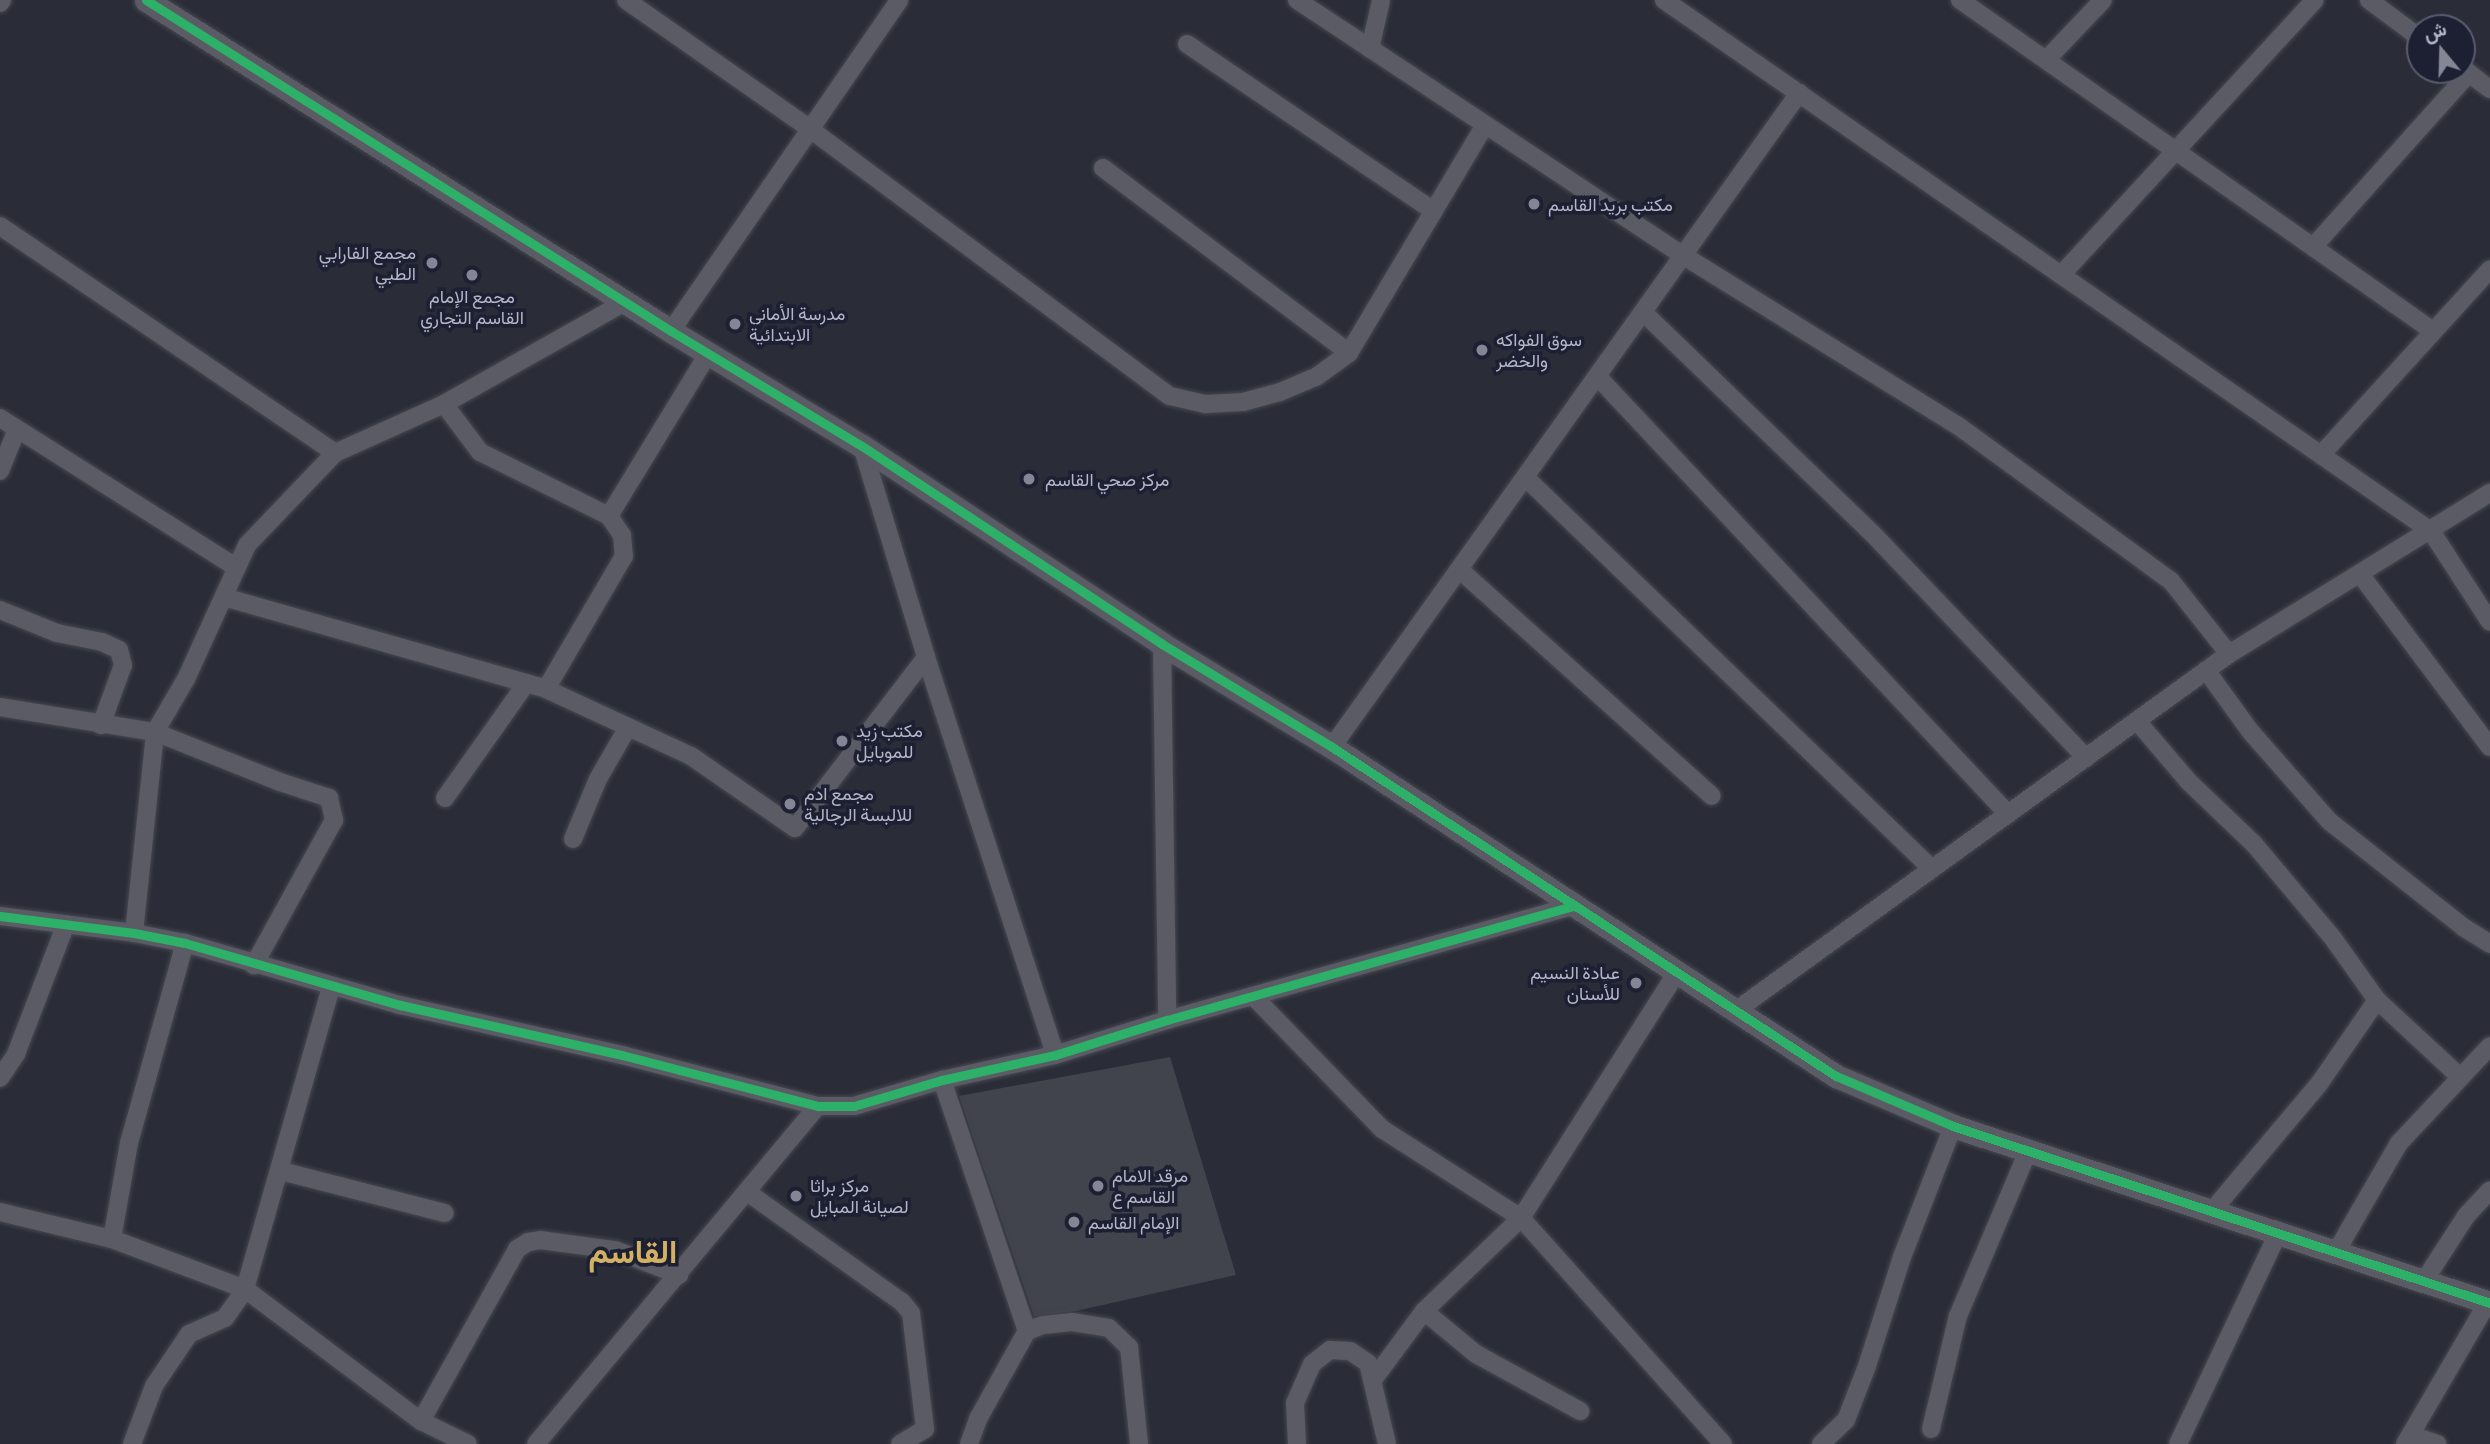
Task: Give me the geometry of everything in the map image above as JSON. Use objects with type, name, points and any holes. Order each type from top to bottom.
[{"type":"street","points":[[146,0],[671,331],[862,446],[1162,644],[1332,747],[1734,1012],[1836,1076],[1953,1126],[2489,1302],[2408,1439],[2437,1444]]},
{"type":"street","points":[[626,0],[810,129],[1170,396],[1206,404],[1243,402],[1280,392],[1316,377],[1349,353],[1485,125]]},
{"type":"street","points":[[671,331],[899,0]]},
{"type":"street","points":[[1297,0],[1684,256],[1957,425],[2171,581],[2229,654]]},
{"type":"street","points":[[1370,49],[1381,0]]},
{"type":"street","points":[[1664,0],[2431,531],[2490,622]]},
{"type":"street","points":[[1961,0],[2433,331]]},
{"type":"street","points":[[2047,59],[2103,0]]},
{"type":"street","points":[[2061,275],[2315,0]]},
{"type":"street","points":[[2368,0],[2406,28]]},
{"type":"street","points":[[1187,44],[1434,211]]},
{"type":"street","points":[[2313,247],[2454,84]]},
{"type":"street","points":[[1332,747],[1800,93]]},
{"type":"street","points":[[1103,168],[1349,353]]},
{"type":"street","points":[[0,226],[335,453]]},
{"type":"street","points":[[2321,455],[2490,269]]},
{"type":"street","points":[[134,933],[155,732],[186,679],[247,545],[335,453],[444,404],[625,302]]},
{"type":"street","points":[[1643,312],[1871,532],[2086,758]]},
{"type":"street","points":[[609,516],[708,354]]},
{"type":"street","points":[[1597,376],[2008,814]]},
{"type":"street","points":[[444,404],[480,452],[609,516],[622,535],[624,556],[546,690]]},
{"type":"street","points":[[0,418],[237,569]]},
{"type":"street","points":[[0,471],[17,429]]},
{"type":"street","points":[[862,446],[926,657],[1055,1055]]},
{"type":"street","points":[[1525,477],[1932,869]]},
{"type":"street","points":[[1734,1012],[2229,654],[2490,493]]},
{"type":"street","points":[[1460,570],[1712,796]]},
{"type":"street","points":[[2360,574],[2490,747]]},
{"type":"street","points":[[224,597],[546,690],[691,756],[795,828],[926,657]]},
{"type":"street","points":[[0,610],[57,633],[102,642],[119,650],[122,665],[101,724]]},
{"type":"street","points":[[1162,644],[1167,1020]]},
{"type":"street","points":[[2206,670],[2250,731],[2329,821],[2463,927],[2490,944]]},
{"type":"street","points":[[445,798],[525,685]]},
{"type":"street","points":[[0,708],[155,732],[280,782],[330,798],[334,820],[254,965]]},
{"type":"street","points":[[2137,721],[2188,781],[2254,844],[2332,937],[2378,1000],[2459,1076]]},
{"type":"street","points":[[573,839],[598,779],[628,727]]},
{"type":"street","points":[[0,916],[134,933],[185,943],[331,987],[622,1055],[818,1106],[855,1107],[942,1080],[1055,1055],[1167,1020],[1573,906]]},
{"type":"street","points":[[0,1077],[16,1054],[66,924]]},
{"type":"street","points":[[112,1239],[129,1143],[185,943]]},
{"type":"street","points":[[1373,1380],[1424,1311],[1521,1218],[1676,974]]},
{"type":"street","points":[[132,1444],[154,1386],[190,1334],[225,1318],[245,1289],[281,1171],[331,987]]},
{"type":"street","points":[[1254,997],[1381,1129],[1521,1218],[1723,1444]]},
{"type":"street","points":[[2212,1211],[2319,1084],[2378,1000]]},
{"type":"street","points":[[2336,1252],[2399,1143],[2490,1046]]},
{"type":"street","points":[[942,1080],[1027,1331]]},
{"type":"street","points":[[536,1444],[818,1106]]},
{"type":"street","points":[[1821,1444],[1846,1420],[1867,1366],[1902,1257],[1953,1126]]},
{"type":"street","points":[[1931,1429],[1958,1316],[2028,1151]]},
{"type":"street","points":[[281,1171],[445,1213]]},
{"type":"street","points":[[2424,1281],[2466,1216],[2490,1190]]},
{"type":"street","points":[[747,1192],[813,1236],[859,1273],[902,1302],[911,1313],[925,1429],[900,1444]]},
{"type":"street","points":[[0,1212],[112,1239],[245,1289],[421,1421],[468,1444]]},
{"type":"street","points":[[2178,1444],[2278,1233]]},
{"type":"street","points":[[421,1421],[517,1250],[528,1241],[540,1240],[615,1250],[679,1275]]},
{"type":"street","points":[[1424,1311],[1476,1354],[1580,1411]]},
{"type":"street","points":[[969,1444],[978,1419],[1027,1331],[1042,1325],[1072,1322],[1109,1328],[1129,1347],[1139,1444]]},
{"type":"street","points":[[1297,1444],[1295,1403],[1312,1364],[1330,1350],[1350,1351],[1368,1363],[1387,1444]]},
{"type":"building","name":"مرقد الامام القاسم ع","points":[[1170,1057],[1236,1275],[1076,1311],[1034,1316],[959,1096]]},
{"type":"cycle path","points":[[146,0],[671,331],[862,446],[1162,644],[1332,747],[1836,1076],[1953,1126],[2490,1303]]},
{"type":"cycle path","points":[[0,916],[134,933],[185,943],[400,1005],[622,1055],[818,1106],[854,1106],[942,1080],[1055,1055],[1167,1020],[1573,906]]},
{"type":"place","name":"مكتب بريد القاسم","points":[[1534,204]]},
{"type":"place","name":"مجمع الفارابي الطبي","points":[[432,263]]},
{"type":"place","name":"مجمع الإمام القاسم التجاري","points":[[472,275]]},
{"type":"place","name":"مدرسة الأماني الابتدائية","points":[[735,324]]},
{"type":"place","name":"سوق الفواكه والخضر","points":[[1482,350]]},
{"type":"place","name":"مركز صحي القاسم","points":[[1029,479]]},
{"type":"place","name":"مكتب زيد للموبايل","points":[[842,741]]},
{"type":"place","name":"مجمع ادم للالبسة الرجالية","points":[[790,804]]},
{"type":"place","name":"عيادة النسيم للأسنان","points":[[1636,983]]},
{"type":"place","name":"مرقد الامام القاسم ع","points":[[1098,1186]]},
{"type":"place","name":"مركز براثا لصيانة المبايل","points":[[796,1196]]},
{"type":"place","name":"الإمام القاسم","points":[[1074,1222]]},
{"type":"district","name":"القاسم","points":[[633,1250]]}]
